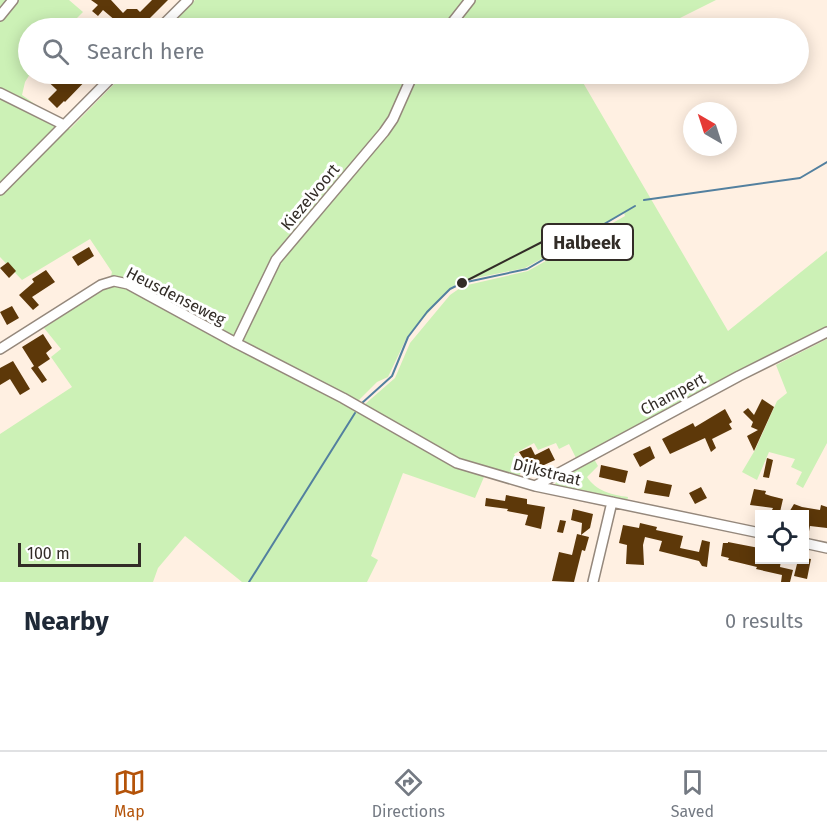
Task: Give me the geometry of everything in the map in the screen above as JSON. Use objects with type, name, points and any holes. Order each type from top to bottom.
[{"type":"street","points":[[0,16],[13,0]]},
{"type":"street","points":[[170,18],[188,0]]},
{"type":"street","points":[[456,18],[470,0]]},
{"type":"street","points":[[0,190],[105,84]]},
{"type":"street","name":"Kiezelvoort","points":[[236,343],[276,260],[384,132],[393,119],[409,84]]},
{"type":"street","points":[[0,93],[64,125]]},
{"type":"street","name":"Heusdenseweg","points":[[0,349],[101,285],[114,281],[128,284],[343,398]]},
{"type":"street","name":"Champert","points":[[535,486],[739,376],[827,332]]},
{"type":"street","name":"Dijkstraat","points":[[343,398],[457,463],[535,486],[755,532]]},
{"type":"street","points":[[593,582],[612,502]]},
{"type":"street","points":[[809,544],[827,548]]},
{"type":"green space","points":[[0,0],[69,0],[83,12],[77,18],[18,18],[18,84],[25,84],[22,95],[70,129],[114,84],[584,84],[728,331],[827,251],[827,327],[576,458],[569,444],[559,449],[556,443],[538,450],[534,443],[514,454],[522,469],[518,479],[474,464],[471,472],[484,477],[475,498],[403,473],[371,556],[378,560],[367,582],[242,582],[185,536],[158,568],[153,582],[0,582],[0,434],[72,387],[51,357],[61,349],[44,328],[109,285],[112,272],[90,239],[22,280],[0,257]],"holes":[[[624,213],[625,216],[528,271],[463,286],[450,295],[410,343],[395,378],[364,405],[358,401],[377,382],[388,377],[407,337],[449,289],[461,281],[525,268]]]},
{"type":"green space","points":[[195,0],[716,0],[680,18],[178,18]]},
{"type":"green space","points":[[827,339],[827,443],[803,488],[796,484],[802,472],[791,467],[795,459],[769,452],[757,480],[742,472],[755,450],[777,401],[787,393],[776,365]]},
{"type":"green space","points":[[594,459],[598,466],[587,477],[605,492],[628,497],[627,501],[554,485],[560,478]]},
{"type":"building","points":[[91,0],[111,0],[123,13],[127,9],[137,9],[140,12],[152,0],[168,0],[150,18],[112,18],[103,10],[98,16],[92,11],[98,5]]},
{"type":"building","points":[[51,84],[82,84],[57,108],[48,99],[57,90]]},
{"type":"building","points":[[89,247],[94,256],[78,266],[72,257]]},
{"type":"building","points":[[8,262],[16,271],[9,278],[0,268]]},
{"type":"building","points":[[46,270],[55,282],[32,297],[39,305],[33,310],[19,295],[34,282],[32,279]]},
{"type":"building","points":[[12,306],[19,318],[7,325],[0,312]]},
{"type":"building","points":[[43,334],[52,348],[46,353],[50,359],[38,367],[47,380],[42,383],[31,368],[34,366],[22,347]]},
{"type":"building","points":[[13,361],[30,389],[20,395],[10,379],[0,385],[0,368]]},
{"type":"building","points":[[762,399],[774,407],[754,451],[747,436],[758,430],[751,427],[753,422],[743,412],[748,408],[754,415]]},
{"type":"building","points":[[725,409],[732,422],[729,424],[732,429],[712,439],[716,448],[711,452],[705,438],[670,454],[662,439],[693,423],[695,427]]},
{"type":"building","points":[[650,446],[655,458],[640,467],[633,454]]},
{"type":"building","points":[[531,447],[535,455],[549,448],[555,460],[531,471],[519,452]]},
{"type":"building","points":[[767,458],[773,460],[769,478],[763,477]]},
{"type":"building","points":[[601,465],[628,471],[625,483],[599,477]]},
{"type":"building","points":[[647,480],[672,485],[669,497],[644,493]]},
{"type":"building","points":[[701,487],[707,498],[695,504],[689,493]]},
{"type":"building","points":[[754,489],[766,491],[765,494],[783,499],[780,510],[750,505]]},
{"type":"building","points":[[506,495],[527,499],[527,504],[545,507],[541,529],[525,525],[528,515],[485,506],[486,498],[505,501]]},
{"type":"building","points":[[794,504],[820,510],[821,505],[827,507],[827,528],[810,526],[809,532],[809,510],[790,510]]},
{"type":"building","points":[[573,509],[593,514],[590,528],[581,535],[582,523],[571,520]]},
{"type":"building","points":[[560,520],[566,521],[563,533],[557,532]]},
{"type":"building","points":[[640,523],[657,527],[656,530],[683,536],[680,548],[699,552],[702,540],[710,542],[707,567],[702,566],[699,561],[659,551],[662,541],[645,537],[644,565],[626,564],[627,545],[619,543],[623,525],[639,528]]},
{"type":"building","points":[[577,534],[589,537],[585,551],[582,550],[574,582],[552,581],[559,552],[572,555]]},
{"type":"building","points":[[723,543],[755,547],[755,564],[780,564],[780,567],[793,570],[790,582],[781,582],[782,575],[756,569],[757,567],[721,556]]},
{"type":"building","points":[[809,559],[811,559],[807,579],[794,576],[797,564],[809,564]]},
{"type":"waterway","points":[[644,200],[800,178],[827,162]]},
{"type":"waterway","points":[[362,403],[392,376],[408,337],[427,312],[450,289],[462,283],[527,269],[635,206]]},
{"type":"waterway","points":[[249,582],[355,413]]},
{"type":"place","name":"Halbeek","points":[[462,283]]}]
